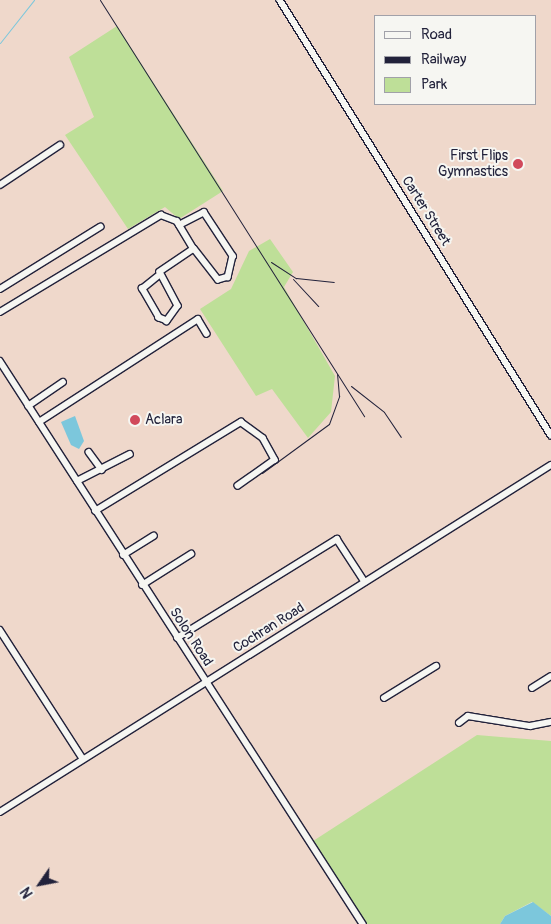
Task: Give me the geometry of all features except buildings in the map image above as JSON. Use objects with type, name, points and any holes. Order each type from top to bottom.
[{"type":"street","name":"Carter Street","points":[[280,0],[551,435]]},
{"type":"street","points":[[0,185],[60,145]]},
{"type":"street","points":[[0,312],[161,216],[179,225],[194,249],[218,280],[228,277],[233,256],[204,212],[179,225]]},
{"type":"street","points":[[0,289],[100,227]]},
{"type":"street","points":[[159,275],[178,306],[167,320],[159,318],[142,289],[159,275],[194,249]]},
{"type":"street","points":[[39,422],[198,319],[207,334]]},
{"type":"street","name":"Solon Road","points":[[0,362],[205,683],[363,924]]},
{"type":"street","points":[[28,406],[64,382]]},
{"type":"street","points":[[95,511],[241,422],[263,438],[275,460],[238,486]]},
{"type":"street","points":[[89,452],[102,470]]},
{"type":"street","points":[[76,481],[102,470],[130,454]]},
{"type":"street","name":"Cochran Road","points":[[0,812],[551,465]]},
{"type":"street","points":[[123,555],[154,536]]},
{"type":"street","points":[[177,638],[337,539],[365,582]]},
{"type":"street","points":[[142,585],[191,554]]},
{"type":"street","points":[[0,630],[83,759]]},
{"type":"street","points":[[384,698],[436,666]]},
{"type":"street","points":[[532,688],[551,676]]},
{"type":"street","points":[[459,723],[468,716],[530,726],[551,722]]},
{"type":"shaded area","points":[[0,0],[551,0],[551,741],[363,924],[0,924]]},
{"type":"green space","points":[[117,26],[223,191],[179,219],[165,207],[128,229],[65,135],[94,117],[69,57]]},
{"type":"green space","points":[[270,239],[293,272],[284,287],[335,376],[331,412],[308,438],[272,389],[256,396],[200,309],[231,289],[249,251]]},
{"type":"green space","points":[[477,735],[551,741],[551,916],[532,902],[505,916],[500,924],[363,924],[310,843]]},
{"type":"water","points":[[75,416],[84,441],[79,449],[71,445],[61,422]]},
{"type":"water","points":[[533,902],[551,916],[551,924],[500,924],[505,916]]},
{"type":"waterway","points":[[0,43],[34,0]]},
{"type":"railway","points":[[100,0],[364,416]]},
{"type":"railway","points":[[271,262],[296,278],[334,282]]},
{"type":"railway","points":[[293,279],[318,306]]},
{"type":"railway","points":[[262,473],[329,424],[339,396],[337,374]]},
{"type":"railway","points":[[351,386],[384,412],[401,437]]},
{"type":"place","name":"First Flips Gymnastics","points":[[518,164]]},
{"type":"place","name":"Aclara","points":[[135,420]]}]
